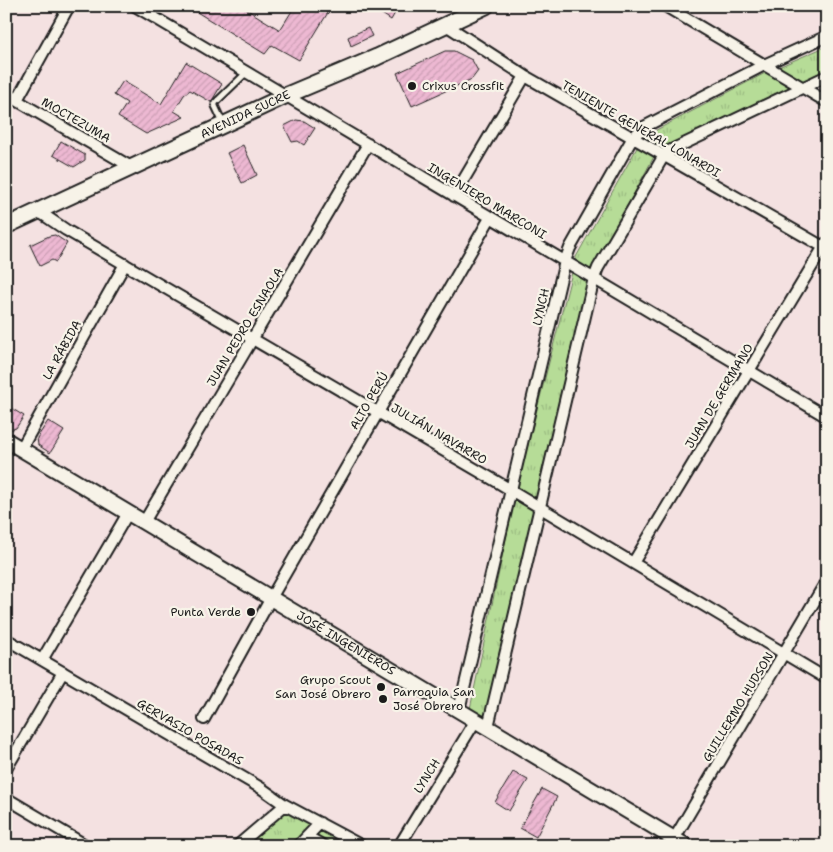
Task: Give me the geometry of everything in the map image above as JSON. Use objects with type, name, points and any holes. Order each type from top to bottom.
[{"type":"main road","name":"AVENIDA SUCRE","points":[[6,226],[288,95],[377,57],[486,6]]},
{"type":"street","points":[[17,100],[69,6]]},
{"type":"street","name":"INGENIERO MARCONI","points":[[135,6],[288,95],[490,218],[827,417]]},
{"type":"street","points":[[665,6],[766,64],[827,102]]},
{"type":"street","name":"TENIENTE GENERAL LONARDI","points":[[446,25],[525,76],[663,157],[826,246]]},
{"type":"street","name":"LYNCH","points":[[459,710],[510,490],[570,248],[632,138],[649,123],[766,64],[827,36]]},
{"type":"street","points":[[454,196],[525,76]]},
{"type":"street","name":"LYNCH","points":[[399,846],[482,724],[540,507],[594,278],[598,268],[663,157],[675,146],[827,76]]},
{"type":"street","name":"MOCTEZUMA","points":[[6,94],[133,168]]},
{"type":"street","name":"JUAN PEDRO ESNAOLA","points":[[144,522],[368,144]]},
{"type":"street","name":"JULIÁN NAVARRO","points":[[38,211],[66,230],[540,507],[827,679]]},
{"type":"street","name":"ALTO PERÚ","points":[[204,719],[271,598],[490,218]]},
{"type":"street","name":"JUAN DE GERMANO","points":[[633,563],[748,371],[826,246]]},
{"type":"street","name":"LA RÁBIDA","points":[[21,449],[125,264]]},
{"type":"street","name":"JOSÉ INGENIEROS","points":[[6,440],[459,710],[677,843]]},
{"type":"street","points":[[42,660],[128,513]]},
{"type":"street","name":"GUILLERMO HUDSON","points":[[677,843],[827,580]]},
{"type":"street","name":"GERVASIO POSADAS","points":[[6,639],[261,788],[285,805],[362,846]]},
{"type":"street","points":[[6,769],[62,672]]},
{"type":"street","points":[[6,798],[87,846]]},
{"type":"street","points":[[237,846],[285,805]]},
{"type":"street","points":[[298,846],[320,823]]},
{"type":"street","points":[[308,837],[324,846]]},
{"type":"lane","points":[[223,125],[215,106],[216,103],[247,72]]},
{"type":"green space","points":[[827,46],[827,71],[657,151],[593,269],[486,720],[470,709],[516,491],[576,257],[643,137],[767,72]]},
{"type":"green space","points":[[285,805],[362,846],[324,846],[308,837],[298,846],[237,846]]},
{"type":"building","points":[[187,6],[241,6],[280,30],[295,6],[332,6],[299,60],[272,45],[265,54]]},
{"type":"building","points":[[370,6],[399,6],[391,20]]},
{"type":"building","points":[[368,28],[372,36],[351,46],[348,37]]},
{"type":"building","points":[[445,51],[454,51],[472,60],[478,71],[472,79],[412,106],[397,73]]},
{"type":"building","points":[[186,62],[222,84],[211,102],[190,90],[184,95],[174,111],[184,117],[146,134],[118,117],[127,103],[114,95],[123,81],[161,104]]},
{"type":"building","points":[[296,120],[304,121],[315,128],[304,145],[298,141],[292,142],[284,126]]},
{"type":"building","points":[[61,141],[85,155],[85,160],[74,167],[53,155]]},
{"type":"building","points":[[243,145],[257,175],[242,183],[227,153]]},
{"type":"building","points":[[55,235],[67,243],[56,262],[52,260],[40,266],[30,245]]},
{"type":"building","points":[[6,405],[24,416],[16,428],[6,431]]},
{"type":"building","points":[[48,421],[64,431],[50,453],[38,445],[37,438]]},
{"type":"building","points":[[513,772],[528,780],[509,811],[495,802]]},
{"type":"building","points":[[542,789],[557,797],[536,837],[520,828]]},
{"type":"place","name":"Crixus Crossfit","points":[[412,86]]},
{"type":"place","name":"Punta Verde","points":[[251,612]]},
{"type":"place","name":"Grupo Scout San José Obrero","points":[[381,687]]},
{"type":"place","name":"Parroquia San José Obrero","points":[[383,699]]}]
